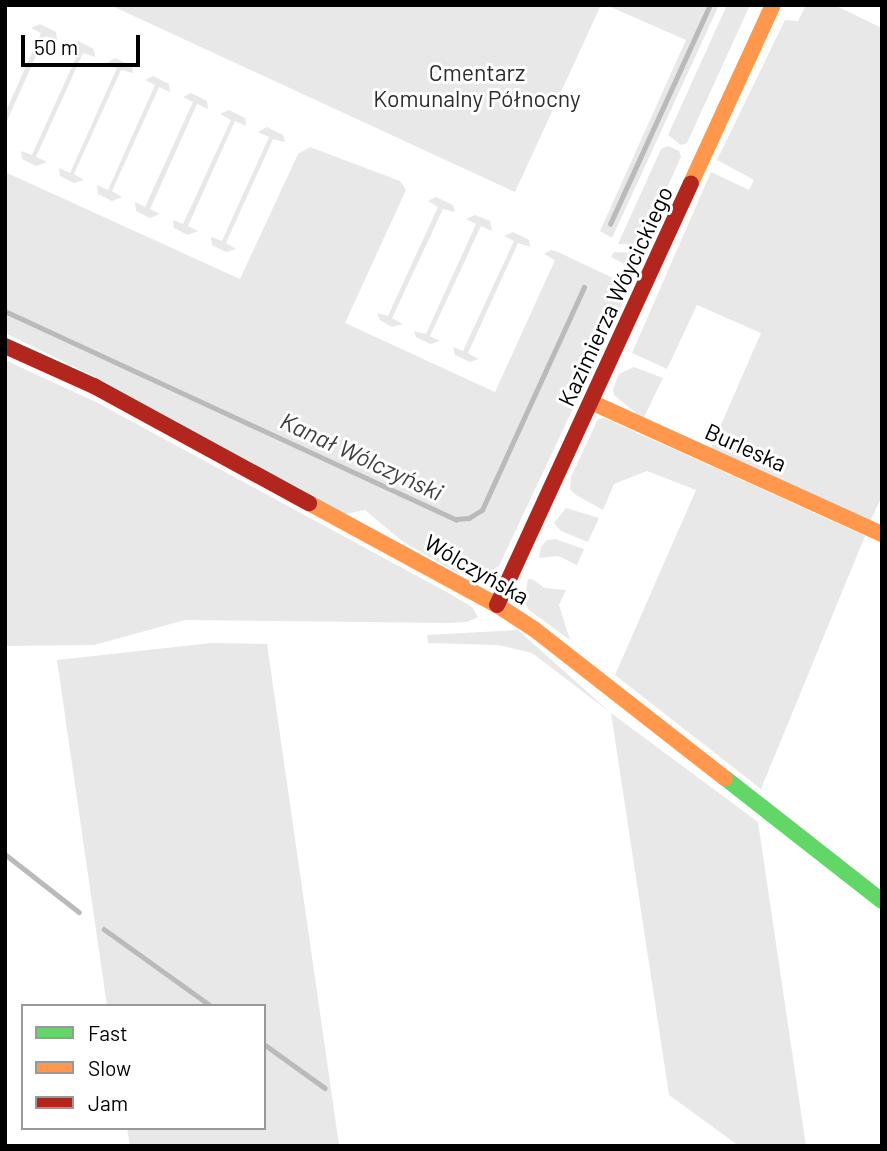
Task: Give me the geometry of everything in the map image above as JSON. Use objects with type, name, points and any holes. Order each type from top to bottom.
[{"type":"street","name":"Kazimierza Wóycickiego","points":[[497,604],[773,5]]},
{"type":"street","name":"Wólczyńska","points":[[5,346],[94,386],[497,604],[540,634],[882,901]]},
{"type":"street","name":"Burleska","points":[[591,402],[882,534]]},
{"type":"green space","name":"Cmentarz Komunalny Północny","points":[[110,5],[601,5],[515,192]]},
{"type":"green space","points":[[606,5],[719,5],[612,238],[600,231],[686,40]]},
{"type":"green space","points":[[727,5],[750,5],[687,143],[681,145],[668,135]]},
{"type":"green space","points":[[806,5],[834,5],[882,28],[882,496],[870,522],[710,450],[761,333],[697,305],[667,369],[632,353],[711,172],[749,190],[754,180],[717,160],[785,20],[798,21]]},
{"type":"green space","points":[[40,24],[56,32],[57,40],[45,36],[5,125],[5,113],[41,33],[31,28]]},
{"type":"green space","points":[[78,41],[94,49],[95,57],[83,53],[36,157],[47,162],[36,166],[22,159],[21,151],[32,155],[79,51],[69,46]]},
{"type":"green space","points":[[115,58],[132,66],[133,73],[121,70],[74,174],[84,180],[74,183],[60,176],[59,168],[70,173],[117,68],[107,63]]},
{"type":"green space","points":[[153,76],[169,84],[170,92],[159,87],[112,191],[122,197],[112,201],[98,194],[97,185],[108,190],[155,85],[145,80]]},
{"type":"green space","points":[[191,93],[207,101],[208,109],[197,104],[150,209],[160,214],[150,218],[136,211],[135,202],[145,207],[193,102],[183,97]]},
{"type":"green space","points":[[229,110],[245,118],[246,126],[235,121],[188,226],[198,231],[188,235],[174,228],[173,220],[183,224],[231,120],[220,114]]},
{"type":"green space","points":[[267,127],[283,135],[285,142],[273,139],[226,243],[236,249],[226,252],[212,245],[211,237],[222,241],[269,137],[258,132]]},
{"type":"green space","points":[[668,146],[679,151],[681,157],[641,245],[618,244],[661,149]]},
{"type":"green space","points":[[310,147],[400,181],[406,190],[345,323],[495,392],[555,260],[544,254],[551,250],[558,252],[617,280],[623,290],[622,304],[499,566],[482,577],[457,573],[402,541],[365,510],[345,514],[93,376],[5,333],[5,172],[240,279],[298,154]]},
{"type":"green space","points":[[436,197],[453,205],[455,212],[443,209],[392,318],[403,324],[392,327],[380,320],[377,313],[388,316],[438,207],[428,201]]},
{"type":"green space","points":[[475,215],[490,221],[492,231],[481,226],[430,336],[440,341],[430,344],[416,337],[414,331],[426,334],[476,224],[466,219]]},
{"type":"green space","points":[[513,232],[529,240],[530,247],[518,243],[468,353],[478,359],[470,362],[455,355],[453,347],[463,351],[514,241],[504,236]]},
{"type":"green space","points":[[614,252],[644,254],[637,262],[626,265],[611,257]]},
{"type":"green space","points":[[5,360],[98,403],[452,595],[472,607],[478,617],[467,622],[448,623],[185,620],[94,645],[5,646]]},
{"type":"green space","points":[[634,367],[663,378],[643,419],[614,395],[613,389],[619,374]]},
{"type":"green space","points":[[604,418],[865,536],[761,789],[615,675],[696,490],[647,471],[614,484],[603,510],[576,495],[570,489],[571,477],[598,419]]},
{"type":"green space","points":[[566,508],[599,518],[588,542],[561,531],[554,523]]},
{"type":"green space","points":[[555,539],[584,549],[577,565],[558,556],[539,558],[541,546],[547,540]]},
{"type":"green space","points":[[528,579],[545,588],[566,590],[559,605],[570,640],[529,610],[524,602]]},
{"type":"green space","points":[[518,630],[611,713],[532,653],[498,645],[428,643],[427,635]]},
{"type":"green space","points":[[212,643],[267,644],[339,1145],[130,1146],[127,1130],[266,1130],[266,1004],[107,1004],[57,660]]},
{"type":"green space","points":[[611,713],[758,822],[806,1146],[739,1146],[669,1095]]},
{"type":"waterway","name":"Kanał Wólczyński","points":[[610,224],[710,5]]},
{"type":"waterway","name":"Kanał Wólczyński","points":[[5,311],[456,519],[469,518],[482,510],[584,287]]},
{"type":"waterway","points":[[5,854],[79,912]]},
{"type":"waterway","points":[[104,929],[208,1004]]},
{"type":"waterway","points":[[266,1045],[325,1088]]},
{"type":"traffic: fast","points":[[725,778],[882,901]]},
{"type":"traffic: slow","points":[[691,183],[773,5]]},
{"type":"traffic: slow","points":[[591,402],[882,534]]},
{"type":"traffic: slow","points":[[309,503],[497,605],[534,629],[725,778]]},
{"type":"traffic: jam","points":[[497,605],[691,183]]},
{"type":"traffic: jam","points":[[5,346],[94,386],[309,503]]}]
